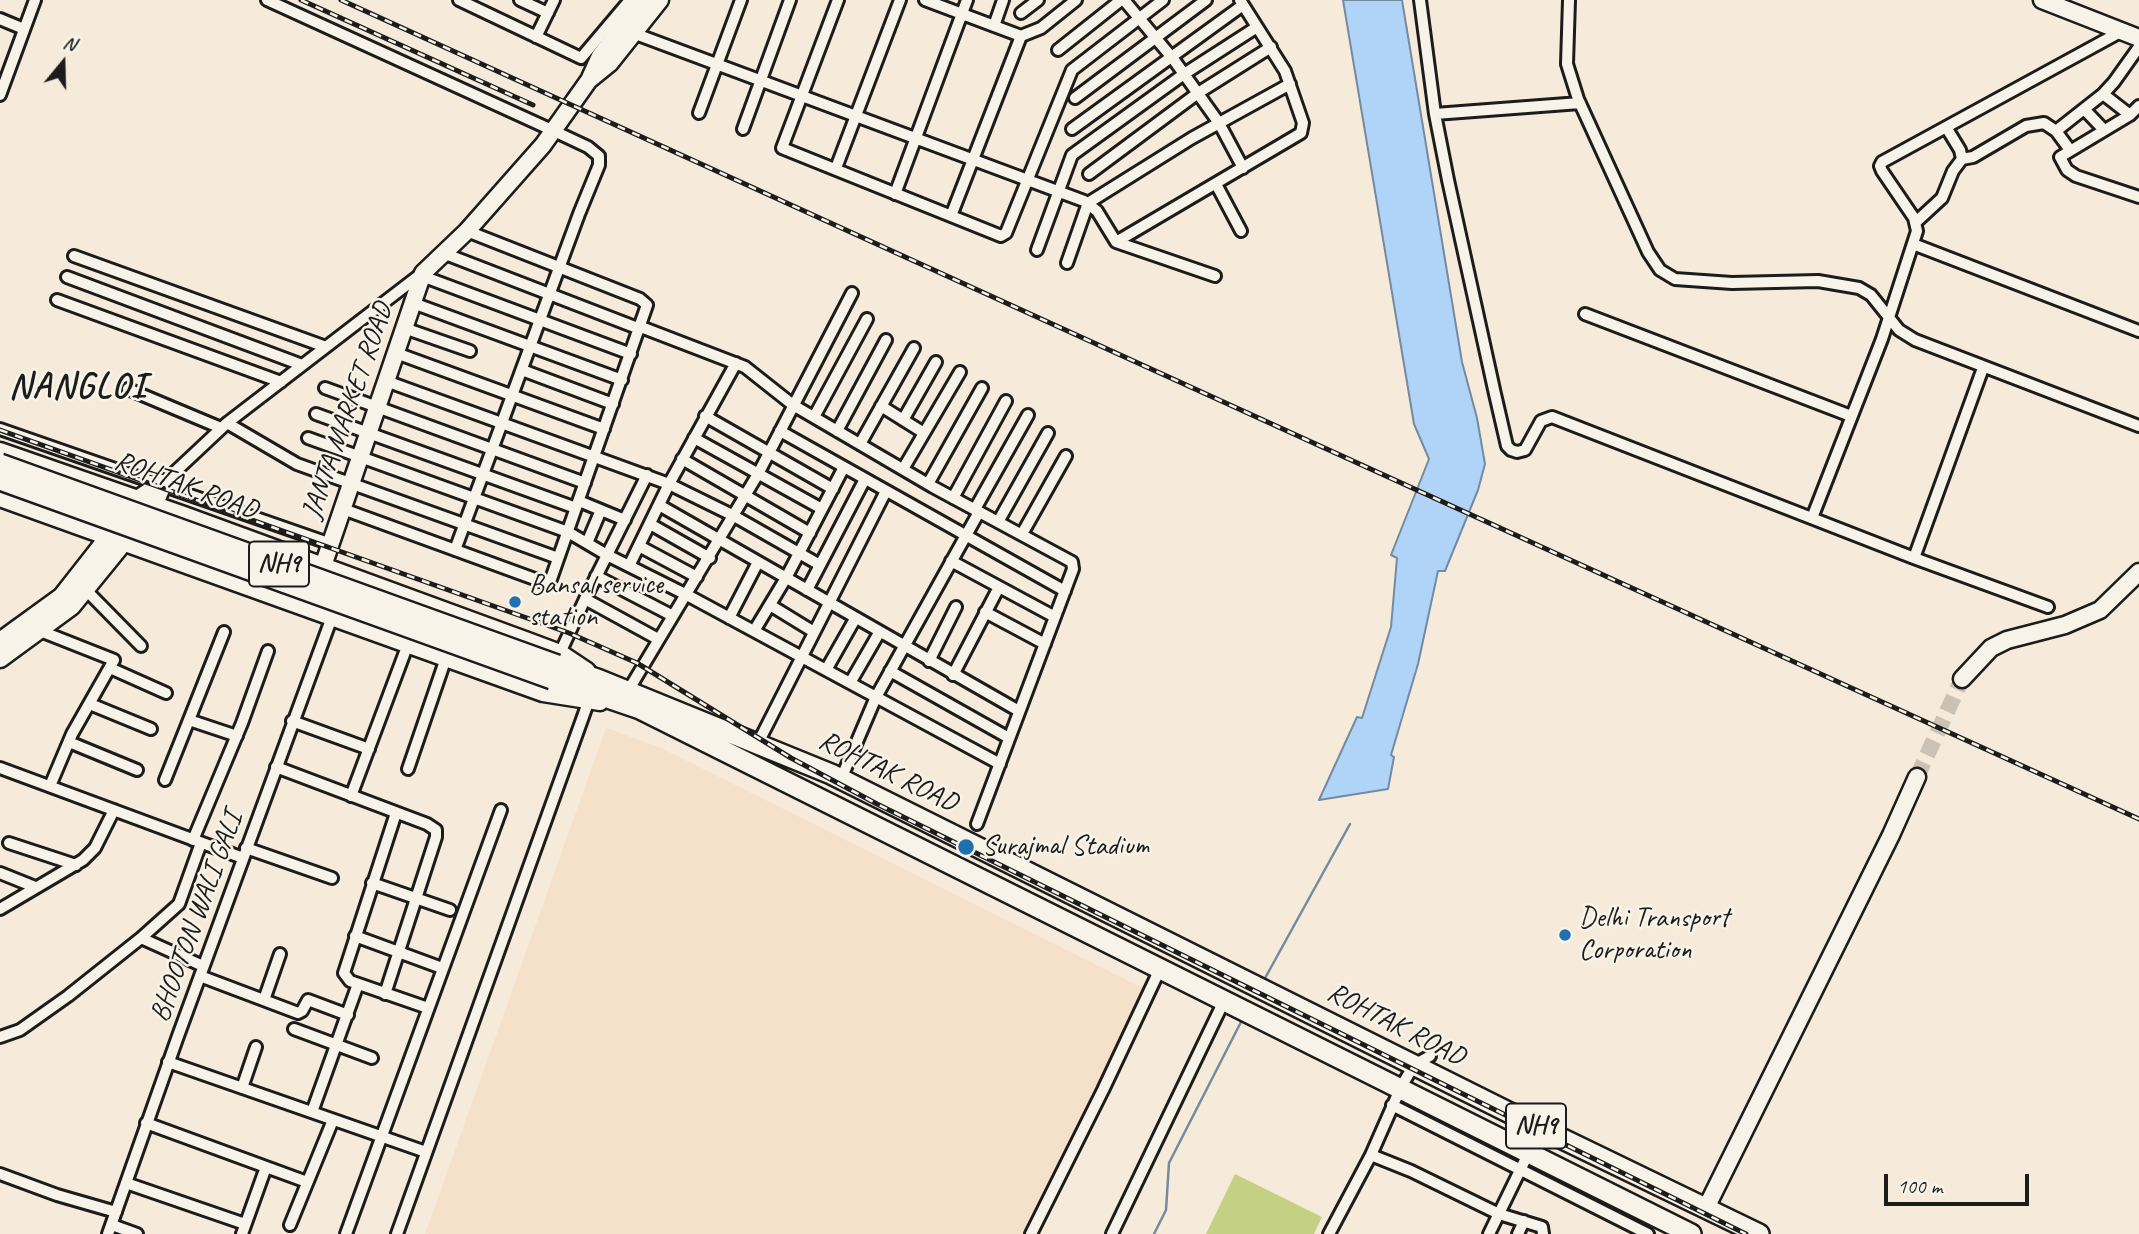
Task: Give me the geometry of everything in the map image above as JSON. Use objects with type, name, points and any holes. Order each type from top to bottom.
[{"type":"highway","name":"NH9","points":[[0,464],[557,666],[640,709]]},
{"type":"highway","name":"NH9","points":[[0,480],[557,666]]},
{"type":"highway","name":"ROHTAK ROAD","points":[[557,666],[628,691],[841,779],[1314,1015],[1422,1060],[1759,1234]]},
{"type":"highway","name":"ROHTAK ROAD","points":[[640,709],[1287,1032],[1396,1096],[1525,1162],[1679,1231]]},
{"type":"main road","points":[[0,658],[71,606],[117,540],[162,484]]},
{"type":"main road","points":[[0,642],[62,597],[117,540]]},
{"type":"street","points":[[0,95],[35,0]]},
{"type":"street","points":[[267,0],[555,131],[588,147],[599,156],[599,165],[455,550]]},
{"type":"street","points":[[459,0],[581,58],[630,0]]},
{"type":"street","points":[[520,0],[548,13]]},
{"type":"street","points":[[536,37],[554,0]]},
{"type":"street","points":[[162,484],[224,426],[422,275],[467,231],[555,131],[589,80],[600,56],[643,0]]},
{"type":"street","points":[[589,80],[610,63],[660,0]]},
{"type":"street","points":[[699,113],[741,0]]},
{"type":"street","points":[[743,129],[790,0]]},
{"type":"street","points":[[838,0],[782,148],[1004,236],[1029,181],[1072,70],[1163,0]]},
{"type":"street","points":[[836,168],[900,0]]},
{"type":"street","points":[[925,0],[1021,36],[1041,28],[1076,0]]},
{"type":"street","points":[[895,194],[967,0]]},
{"type":"street","points":[[994,26],[1003,0]]},
{"type":"street","points":[[1021,13],[1038,0]]},
{"type":"street","points":[[1058,50],[1123,0],[1171,55],[1219,123],[1243,168]]},
{"type":"street","points":[[1075,98],[1206,0]]},
{"type":"street","points":[[1420,0],[1435,114],[1507,446],[1517,452],[1525,450],[1541,421],[1552,417],[1914,558],[2048,607]]},
{"type":"street","points":[[1569,0],[1567,64],[1580,103],[1648,252],[1660,270],[1675,279],[1732,283],[1818,281],[1859,288],[1871,295],[1899,330],[1915,340],[2139,426]]},
{"type":"street","points":[[2042,0],[2139,38]]},
{"type":"street","points":[[1072,129],[1242,2],[1286,71],[1303,123],[1301,133],[1116,242]]},
{"type":"street","points":[[0,19],[24,29]]},
{"type":"street","points":[[1037,250],[1069,160],[1075,152],[1184,74],[1257,27]]},
{"type":"street","points":[[1812,518],[1882,339],[1917,231],[1916,222],[1880,166],[1882,162],[2122,31]]},
{"type":"street","points":[[633,33],[1088,203],[1097,211],[1116,242],[1215,276]]},
{"type":"street","points":[[951,216],[1021,36]]},
{"type":"street","points":[[1089,174],[1198,93],[1271,47]]},
{"type":"street","points":[[2056,131],[2103,94],[2139,47]]},
{"type":"street","points":[[1067,263],[1088,203],[1219,123],[1290,84]]},
{"type":"street","points":[[2103,94],[2130,115]]},
{"type":"street","points":[[1435,114],[1580,103]]},
{"type":"street","points":[[2139,106],[2130,115],[2060,157],[2071,173],[2139,197]]},
{"type":"street","points":[[2084,109],[2104,130]]},
{"type":"street","points":[[1916,222],[1942,198],[1953,171],[1962,159],[1973,157],[2026,126],[2044,122],[2056,131],[2070,150]]},
{"type":"street","points":[[1946,127],[1960,150],[1962,159]]},
{"type":"street","points":[[1216,184],[1241,231]]},
{"type":"street","points":[[343,509],[546,583],[551,579],[647,310],[644,301],[467,231]]},
{"type":"street","points":[[1913,244],[2139,331]]},
{"type":"street","points":[[443,253],[745,367],[793,405],[928,484],[1072,562],[1073,569],[1065,591],[976,824]]},
{"type":"street","points":[[74,256],[326,347]]},
{"type":"street","points":[[422,275],[631,354]]},
{"type":"street","name":"JANTA MARKET ROAD","points":[[323,566],[422,275]]},
{"type":"street","points":[[67,277],[302,365]]},
{"type":"street","points":[[628,691],[758,474],[852,293]]},
{"type":"street","points":[[57,300],[281,382]]},
{"type":"street","points":[[413,303],[622,380]]},
{"type":"street","points":[[1585,314],[1851,416]]},
{"type":"street","points":[[814,417],[867,319]]},
{"type":"street","points":[[404,328],[470,351]]},
{"type":"street","points":[[836,430],[886,340]]},
{"type":"street","points":[[860,444],[914,348]]},
{"type":"street","points":[[396,353],[604,429]]},
{"type":"street","points":[[903,420],[936,362]]},
{"type":"street","points":[[629,566],[682,459],[736,363]]},
{"type":"street","points":[[1914,558],[1983,368]]},
{"type":"street","points":[[522,370],[613,404]]},
{"type":"street","points":[[903,469],[960,372]]},
{"type":"street","points":[[386,381],[669,484],[734,516],[820,565]]},
{"type":"street","points":[[325,388],[585,483]]},
{"type":"street","points":[[928,484],[982,388]]},
{"type":"street","points":[[128,389],[224,426],[287,460],[558,558]]},
{"type":"street","points":[[953,498],[1006,401]]},
{"type":"street","points":[[881,406],[924,433]]},
{"type":"street","points":[[316,414],[484,474],[625,520]]},
{"type":"street","points":[[841,779],[876,697],[1028,415]]},
{"type":"street","points":[[705,416],[833,489]]},
{"type":"street","points":[[0,429],[331,544]]},
{"type":"street","points":[[780,431],[1065,591]]},
{"type":"street","points":[[998,522],[1048,433]]},
{"type":"street","points":[[308,438],[568,532],[1000,764]]},
{"type":"street","points":[[694,438],[822,509]]},
{"type":"street","name":"ROHTAK ROAD","points":[[0,451],[147,501],[323,566],[557,666]]},
{"type":"street","points":[[1021,534],[1066,456]]},
{"type":"street","points":[[682,459],[810,533]]},
{"type":"street","points":[[754,631],[786,578],[844,467]]},
{"type":"street","points":[[557,666],[584,599],[647,475]]},
{"type":"street","points":[[807,590],[865,479]]},
{"type":"street","points":[[758,743],[886,491]]},
{"type":"street","name":"ROHTAK ROAD","points":[[0,498],[543,692],[640,709]]},
{"type":"street","points":[[659,505],[1019,712]]},
{"type":"street","points":[[587,543],[601,510]]},
{"type":"street","points":[[650,524],[710,558]]},
{"type":"street","points":[[639,546],[698,577]]},
{"type":"street","points":[[951,561],[1055,617]]},
{"type":"street","points":[[729,618],[758,562]]},
{"type":"street","points":[[1962,679],[1991,649],[2007,640],[2065,625],[2100,610],[2139,572]]},
{"type":"street","points":[[597,576],[673,616]]},
{"type":"street","points":[[953,675],[999,587]]},
{"type":"street","points":[[85,589],[141,646]]},
{"type":"street","points":[[584,599],[658,639]]},
{"type":"street","points":[[770,605],[814,632]]},
{"type":"street","points":[[929,661],[956,607]]},
{"type":"street","points":[[985,612],[1045,644]]},
{"type":"street","name":"BHOOTON WALI GALI","points":[[110,1229],[146,1123],[332,617]]},
{"type":"street","points":[[826,670],[855,618]]},
{"type":"street","points":[[38,629],[113,659],[69,742],[50,786]]},
{"type":"street","points":[[165,780],[223,632]]},
{"type":"street","points":[[850,683],[879,632]]},
{"type":"street","points":[[351,796],[408,644]]},
{"type":"street","points":[[0,1037],[20,1030],[68,996],[179,904],[197,841],[268,651]]},
{"type":"street","points":[[408,769],[446,658]]},
{"type":"street","points":[[110,668],[166,693]]},
{"type":"street","points":[[890,671],[1009,738]]},
{"type":"street","points":[[397,1234],[589,700]]},
{"type":"street","points":[[90,704],[151,729]]},
{"type":"street","points":[[189,720],[237,736]]},
{"type":"street","points":[[292,721],[369,749]]},
{"type":"street","points":[[69,742],[137,770]]},
{"type":"street","points":[[275,768],[436,830],[385,994]]},
{"type":"street","points":[[0,782],[2,769],[197,841],[332,878]]},
{"type":"street","points":[[1706,1208],[1917,777]]},
{"type":"street","points":[[0,909],[76,865],[95,848],[114,810]]},
{"type":"street","points":[[346,1234],[501,810]]},
{"type":"street","points":[[396,813],[344,973],[350,981],[428,1009]]},
{"type":"street","points":[[9,843],[76,865]]},
{"type":"street","points":[[0,873],[35,887]]},
{"type":"street","points":[[372,883],[450,910]]},
{"type":"street","points":[[355,936],[442,968]]},
{"type":"street","points":[[141,938],[264,1000],[299,1013],[306,1001],[310,1000],[348,1015]]},
{"type":"street","points":[[264,1000],[280,954]]},
{"type":"street","points":[[1031,1234],[1160,969]]},
{"type":"street","points":[[312,1112],[358,984]]},
{"type":"street","points":[[1112,1234],[1228,1003]]},
{"type":"street","points":[[294,1029],[372,1058]]},
{"type":"street","points":[[242,1088],[256,1048]]},
{"type":"street","points":[[1329,1234],[1371,1155],[1396,1096],[1422,1060]]},
{"type":"street","points":[[169,1062],[426,1152]]},
{"type":"street","points":[[290,1225],[333,1120]]},
{"type":"street","points":[[146,1123],[307,1182]]},
{"type":"street","points":[[1371,1155],[1411,1171],[1499,1214],[1542,1227],[1543,1234]]},
{"type":"street","points":[[1489,1234],[1525,1162],[1648,1234]]},
{"type":"street","points":[[126,1183],[244,1229],[266,1167]]},
{"type":"street","points":[[0,1174],[23,1184],[116,1212]]},
{"type":"street","points":[[1518,1234],[1524,1221]]},
{"type":"street","points":[[110,1229],[138,1234]]},
{"type":"shaded area","points":[[606,728],[659,747],[1145,989],[1028,1234],[425,1234]]},
{"type":"green space","points":[[1235,1174],[1322,1217],[1314,1234],[1206,1234]]},
{"type":"water","points":[[1343,0],[1402,0],[1462,362],[1477,418],[1485,464],[1478,490],[1445,571],[1438,571],[1418,664],[1391,755],[1394,757],[1388,789],[1319,800],[1357,717],[1362,718],[1391,627],[1397,558],[1391,555],[1429,459],[1414,424]]},
{"type":"waterway","points":[[1264,980],[1350,824]]},
{"type":"waterway","points":[[1154,1234],[1166,1210],[1169,1163],[1242,1020]]},
{"type":"tunnel","points":[[1917,777],[1962,679]]},
{"type":"railway","points":[[301,0],[533,105]]},
{"type":"railway","points":[[341,0],[2139,819]]},
{"type":"railway","points":[[0,430],[569,633],[637,663],[791,758],[877,804],[1746,1234]]},
{"type":"place","name":"Bansal service station","points":[[515,602]]},
{"type":"place","name":"Surajmal Stadium","points":[[966,847]]},
{"type":"place","name":"Delhi Transport Corporation","points":[[1565,935]]},
{"type":"district","name":"NANGLOI","points":[[78,388]]}]
